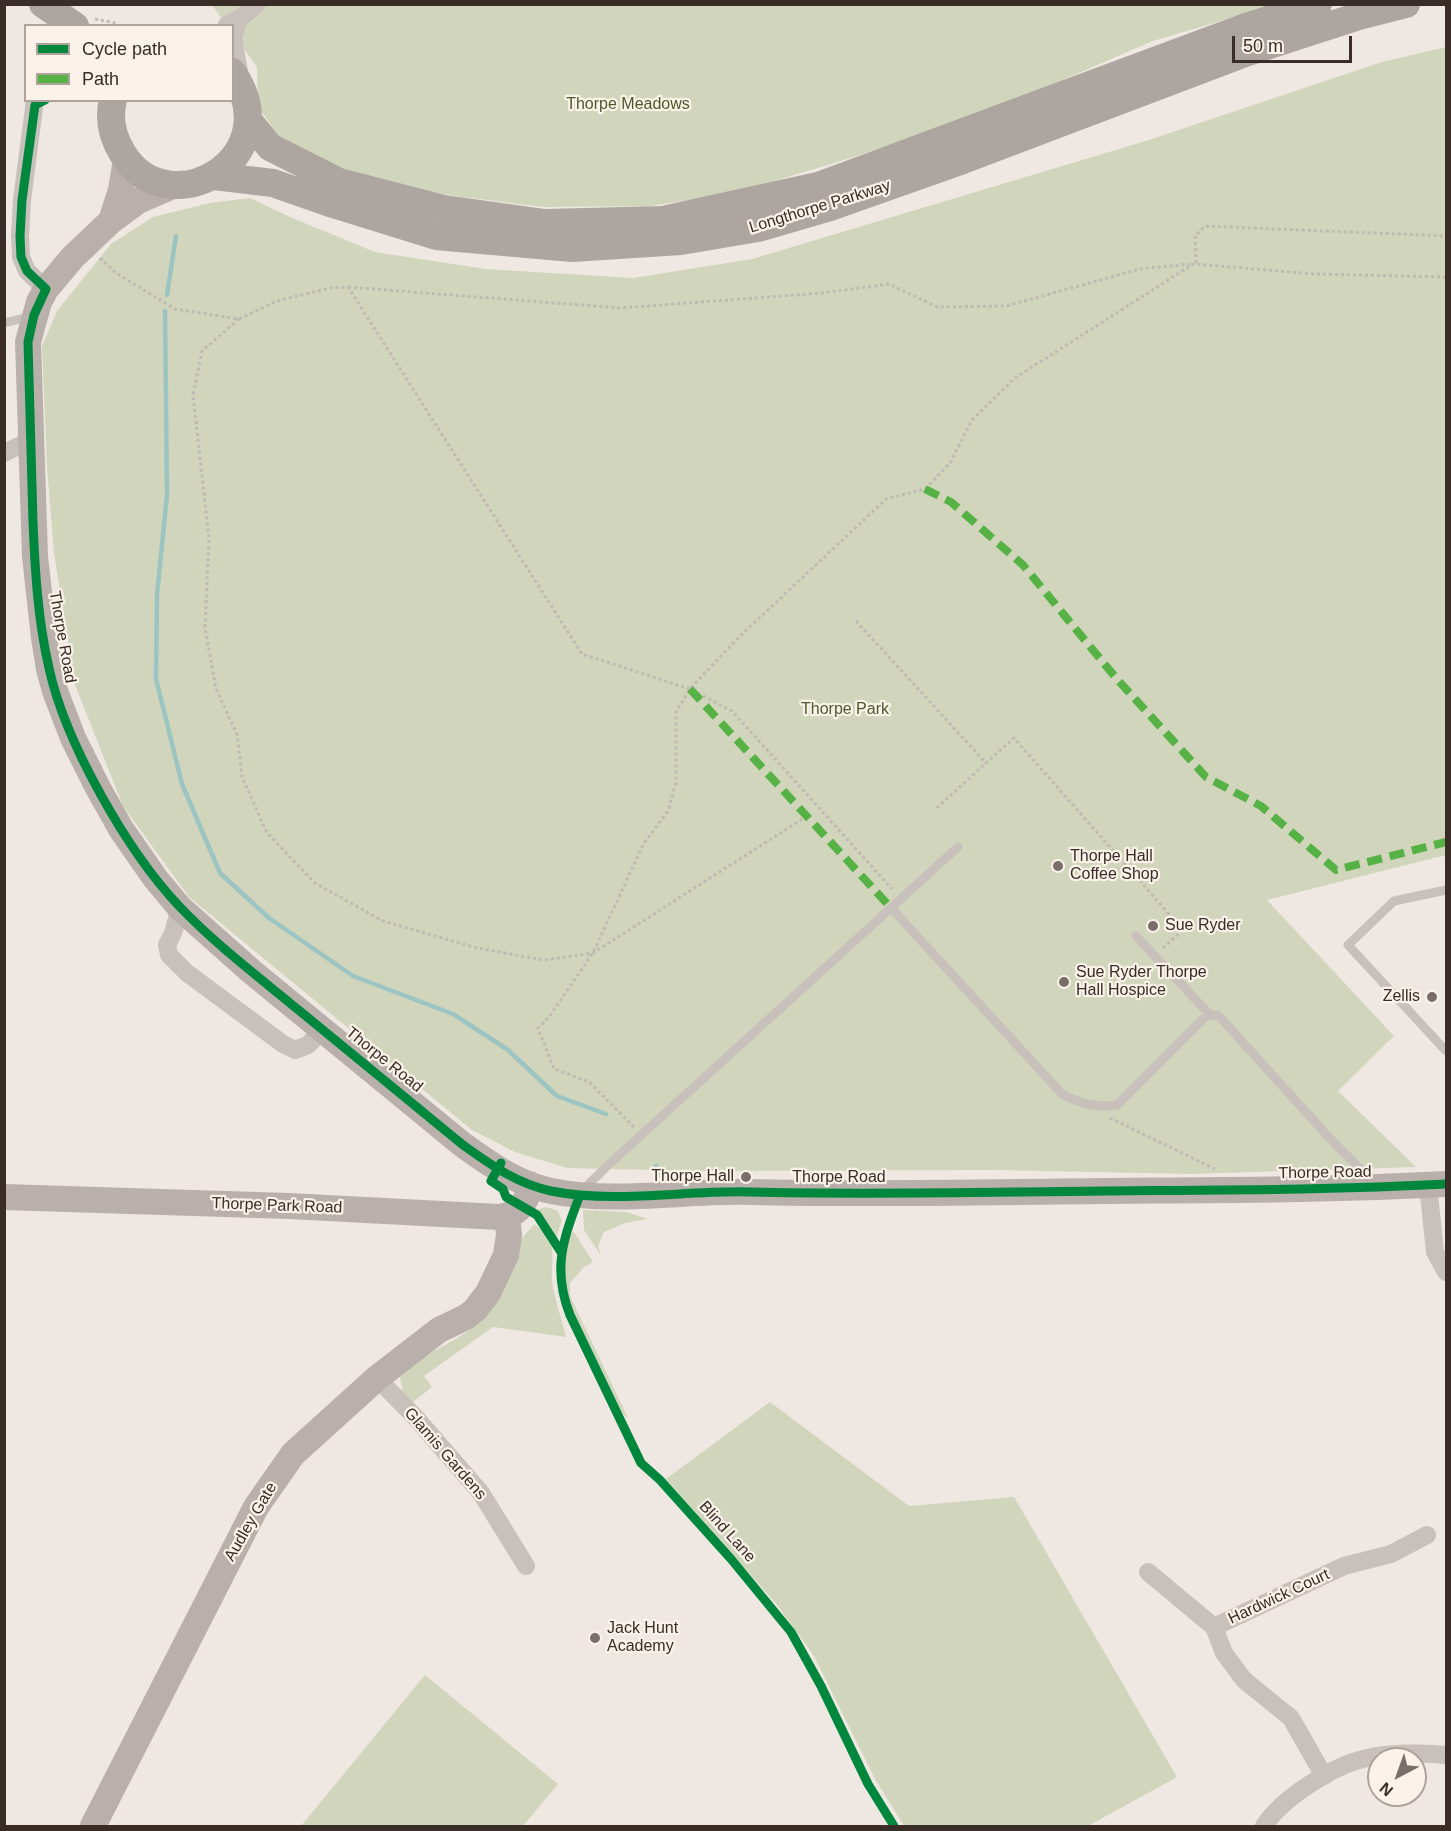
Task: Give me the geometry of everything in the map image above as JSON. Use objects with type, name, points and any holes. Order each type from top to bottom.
[{"type":"main road","points":[[35,4],[51,24]]},
{"type":"main road","points":[[43,4],[72,24]]},
{"type":"main road","name":"Longthorpe Parkway","points":[[248,120],[270,147],[339,182],[444,209],[545,223],[663,219],[818,186],[1243,28],[1318,4]]},
{"type":"main road","name":"Longthorpe Parkway","points":[[214,176],[273,183],[436,236],[572,249],[681,242],[758,228],[830,207],[963,160],[1248,52],[1359,16],[1406,4]]},
{"type":"main road","points":[[112,113],[117,144],[126,159],[140,172],[156,181],[175,185],[196,183],[214,176],[230,164],[241,147],[248,129],[248,109],[237,79]]},
{"type":"street","points":[[231,23],[257,4]]},
{"type":"street","points":[[234,48],[237,79]]},
{"type":"street","points":[[35,102],[22,200],[21,258],[27,271],[46,289]]},
{"type":"street","name":"Thorpe Road","points":[[111,220],[121,189],[126,159]]},
{"type":"street","name":"Thorpe Road","points":[[175,185],[138,201],[111,220],[61,270],[46,289],[34,315],[28,342],[35,556],[39,608],[55,691],[73,738],[121,829],[155,878],[180,908],[252,972],[472,1151],[497,1170],[530,1184],[550,1191],[580,1195],[1216,1190],[1437,1184]]},
{"type":"street","points":[[4,453],[31,440]]},
{"type":"street","points":[[180,908],[167,945],[169,955],[187,973],[283,1044],[295,1050],[308,1045],[322,1029]]},
{"type":"street","points":[[507,1216],[515,1213],[522,1206],[528,1196],[530,1184]]},
{"type":"street","points":[[1437,1184],[1435,1252],[1446,1272]]},
{"type":"street","name":"Thorpe Park Road","points":[[4,1197],[290,1206],[477,1217],[507,1216]]},
{"type":"street","name":"Audley Gate","points":[[93,1827],[256,1507],[293,1454],[377,1378],[439,1330],[475,1310],[488,1293],[506,1255],[509,1235],[507,1216]]},
{"type":"street","name":"Glamis Gardens","points":[[377,1378],[416,1418],[482,1493],[526,1566]]},
{"type":"street","name":"Hardwick Court","points":[[1214,1627],[1344,1566],[1390,1554],[1427,1535]]},
{"type":"street","name":"Hardwick Court","points":[[1148,1572],[1214,1627],[1224,1653],[1244,1680],[1291,1718],[1324,1776]]},
{"type":"street","points":[[1264,1827],[1284,1804],[1324,1776],[1366,1758],[1399,1754],[1446,1755]]},
{"type":"lane","points":[[4,323],[34,315]]},
{"type":"lane","points":[[660,1480],[641,1463],[562,1296],[561,1252],[564,1237],[580,1195],[606,1167],[958,848]]},
{"type":"lane","points":[[1446,890],[1394,901],[1348,945],[1446,1051]]},
{"type":"lane","points":[[892,909],[1062,1094],[1083,1104],[1100,1107],[1117,1105],[1204,1018],[1210,1015],[1218,1016],[1335,1144],[1378,1186]]},
{"type":"lane","points":[[1136,936],[1210,1015]]},
{"type":"path","points":[[642,1134],[589,1082],[554,1069],[538,1028],[549,1017],[593,953],[644,843],[668,811],[676,782],[675,712],[690,689],[736,640],[886,499],[925,489],[950,463],[972,420],[1015,378],[1196,264],[1195,236],[1205,226],[1446,236]]},
{"type":"path","points":[[86,244],[116,273],[175,309],[239,319]]},
{"type":"path","points":[[807,816],[593,953],[544,960],[477,948],[383,921],[315,883],[267,833],[242,777],[237,734],[216,689],[205,627],[209,538],[193,395],[202,351],[239,319],[277,301],[330,288],[348,287],[620,308],[822,293],[889,284],[937,308],[1006,306],[1140,269],[1193,264],[1314,274],[1446,277]]},
{"type":"path","points":[[348,287],[582,654],[690,689],[732,711],[902,900]]},
{"type":"path","points":[[856,621],[986,763]]},
{"type":"path","points":[[936,808],[1014,738],[1183,930],[1155,956]]},
{"type":"path","points":[[1083,1104],[1216,1169]]},
{"type":"green space","name":"Thorpe Meadows","points":[[212,5],[1274,5],[1150,42],[1047,87],[941,128],[841,161],[734,193],[650,206],[543,207],[455,196],[382,183],[339,167],[279,136],[258,107],[257,67],[234,35],[234,24],[226,24]]},
{"type":"green space","name":"Thorpe Park","points":[[1446,47],[1446,855],[1267,900],[1394,1036],[1338,1091],[1416,1167],[1191,1174],[998,1170],[703,1171],[567,1168],[515,1152],[472,1130],[189,897],[123,806],[75,685],[54,553],[47,467],[42,346],[57,311],[111,244],[153,217],[210,203],[250,198],[375,252],[485,269],[633,278],[752,259],[1149,140],[1382,62]]},
{"type":"green space","points":[[545,1207],[557,1210],[562,1220],[556,1239],[535,1211]]},
{"type":"green space","points":[[583,1210],[626,1212],[648,1219],[625,1223],[604,1232],[598,1246],[601,1256],[584,1230]]},
{"type":"green space","points":[[534,1224],[543,1231],[551,1246],[553,1287],[566,1337],[493,1327],[424,1376],[432,1387],[413,1402],[403,1392],[400,1377],[413,1362],[456,1339],[484,1320],[500,1295],[519,1242]]},
{"type":"green space","points":[[574,1232],[593,1262],[584,1267],[570,1283],[570,1296],[628,1418],[623,1414],[567,1300],[563,1276],[564,1252],[570,1233]]},
{"type":"green space","points":[[770,1402],[909,1506],[1014,1497],[1177,1777],[1088,1826],[904,1826],[875,1779],[814,1656],[778,1606],[666,1479]]},
{"type":"green space","points":[[425,1675],[558,1784],[523,1826],[301,1826]]},
{"type":"waterway","points":[[167,295],[176,236]]},
{"type":"waterway","points":[[165,311],[167,495],[157,595],[156,679],[182,784],[220,873],[269,918],[353,976],[453,1014],[508,1050],[557,1096],[606,1114]]},
{"type":"waterway","points":[[656,1166],[663,1180]]},
{"type":"marked path","points":[[925,489],[951,502],[1023,565],[1116,678],[1206,777],[1261,806],[1336,870],[1446,842]]},
{"type":"marked path","points":[[690,689],[892,909]]},
{"type":"cycle path","points":[[41,102],[35,105],[22,200],[20,236],[21,257],[27,271],[46,289],[34,315],[28,342],[34,540],[45,650],[57,697],[69,729],[100,794],[119,826],[159,883],[179,906],[239,961],[463,1145],[516,1179],[539,1188],[576,1195],[625,1197],[726,1192],[884,1193],[1276,1189],[1446,1184]]},
{"type":"cycle path","points":[[501,1163],[491,1181],[503,1189],[506,1197],[537,1215],[561,1252]]},
{"type":"cycle path","name":"Blind Lane","points":[[580,1195],[562,1254],[562,1283],[565,1298],[570,1315],[641,1463],[660,1480],[731,1559],[791,1632],[821,1686],[868,1784],[894,1826]]},
{"type":"place","name":"Thorpe Hall Coffee Shop","points":[[1058,866]]},
{"type":"place","name":"Sue Ryder","points":[[1153,926]]},
{"type":"place","name":"Sue Ryder Thorpe Hall Hospice","points":[[1064,982]]},
{"type":"place","name":"Zellis","points":[[1432,997]]},
{"type":"place","name":"Thorpe Hall","points":[[746,1177]]},
{"type":"place","name":"Jack Hunt Academy","points":[[595,1638]]}]
